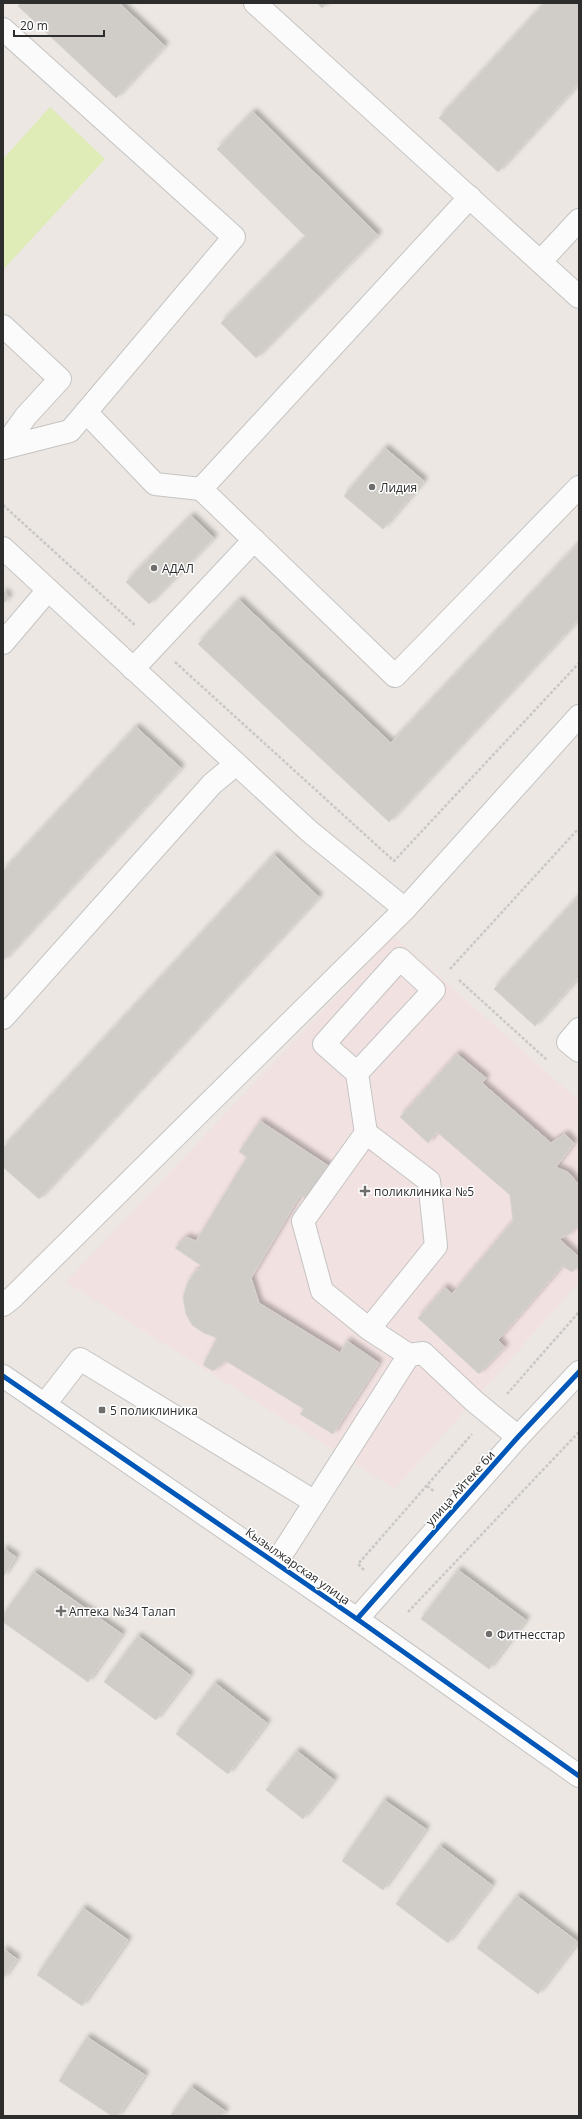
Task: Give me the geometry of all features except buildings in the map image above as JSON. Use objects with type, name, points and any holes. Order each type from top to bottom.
[{"type":"street","points":[[255,3],[579,296]]},
{"type":"street","points":[[3,29],[234,237],[70,431],[3,448]]},
{"type":"street","points":[[201,489],[470,197]]},
{"type":"street","points":[[541,261],[579,220]]},
{"type":"street","points":[[3,326],[60,379],[26,416],[3,448]]},
{"type":"street","points":[[86,412],[154,484],[201,489],[395,676],[579,487]]},
{"type":"street","points":[[133,669],[254,540]]},
{"type":"street","points":[[3,548],[309,832],[405,909]]},
{"type":"street","points":[[3,643],[48,590]]},
{"type":"street","points":[[3,1305],[12,1298],[405,909],[579,716]]},
{"type":"street","points":[[3,1018],[212,784],[236,764]]},
{"type":"street","points":[[357,1073],[434,990],[400,959],[324,1044],[357,1073],[366,1132],[428,1181],[436,1246],[369,1329]]},
{"type":"street","points":[[366,1132],[303,1221],[322,1291],[369,1329],[409,1355],[423,1352],[518,1437]]},
{"type":"street","points":[[276,1563],[409,1355]]},
{"type":"street","points":[[45,1404],[80,1359],[315,1502]]},
{"type":"street","name":"улица Айтеке би","points":[[357,1619],[518,1437],[579,1372]]},
{"type":"street","name":"Кызылжарская улица","points":[[4,1378],[45,1404],[357,1619],[579,1776]]},
{"type":"path","points":[[3,505],[394,861],[579,663]]},
{"type":"path","points":[[575,1041],[550,1063],[448,970],[579,828]]},
{"type":"path","points":[[385,1588],[358,1564],[579,1312]]},
{"type":"path","points":[[408,1612],[579,1432]]},
{"type":"shaded area","name":"поликлиника №5","points":[[394,936],[579,1101],[579,1282],[395,1489],[66,1282]]},
{"type":"green space","points":[[50,107],[105,159],[3,270],[3,159]]},
{"type":"cycle path","points":[[357,1619],[518,1437],[579,1372]]},
{"type":"cycle path","points":[[3,1376],[357,1619],[579,1776]]},
{"type":"place","name":"Лидия","points":[[372,487]]},
{"type":"place","name":"АДАЛ","points":[[154,568]]},
{"type":"place","name":"поликлиника №5","points":[[365,1191]]},
{"type":"place","name":"5 поликлиника","points":[[102,1410]]},
{"type":"place","name":"Аптека №34 Талап","points":[[61,1611]]},
{"type":"place","name":"Фитнесстар","points":[[489,1634]]}]
